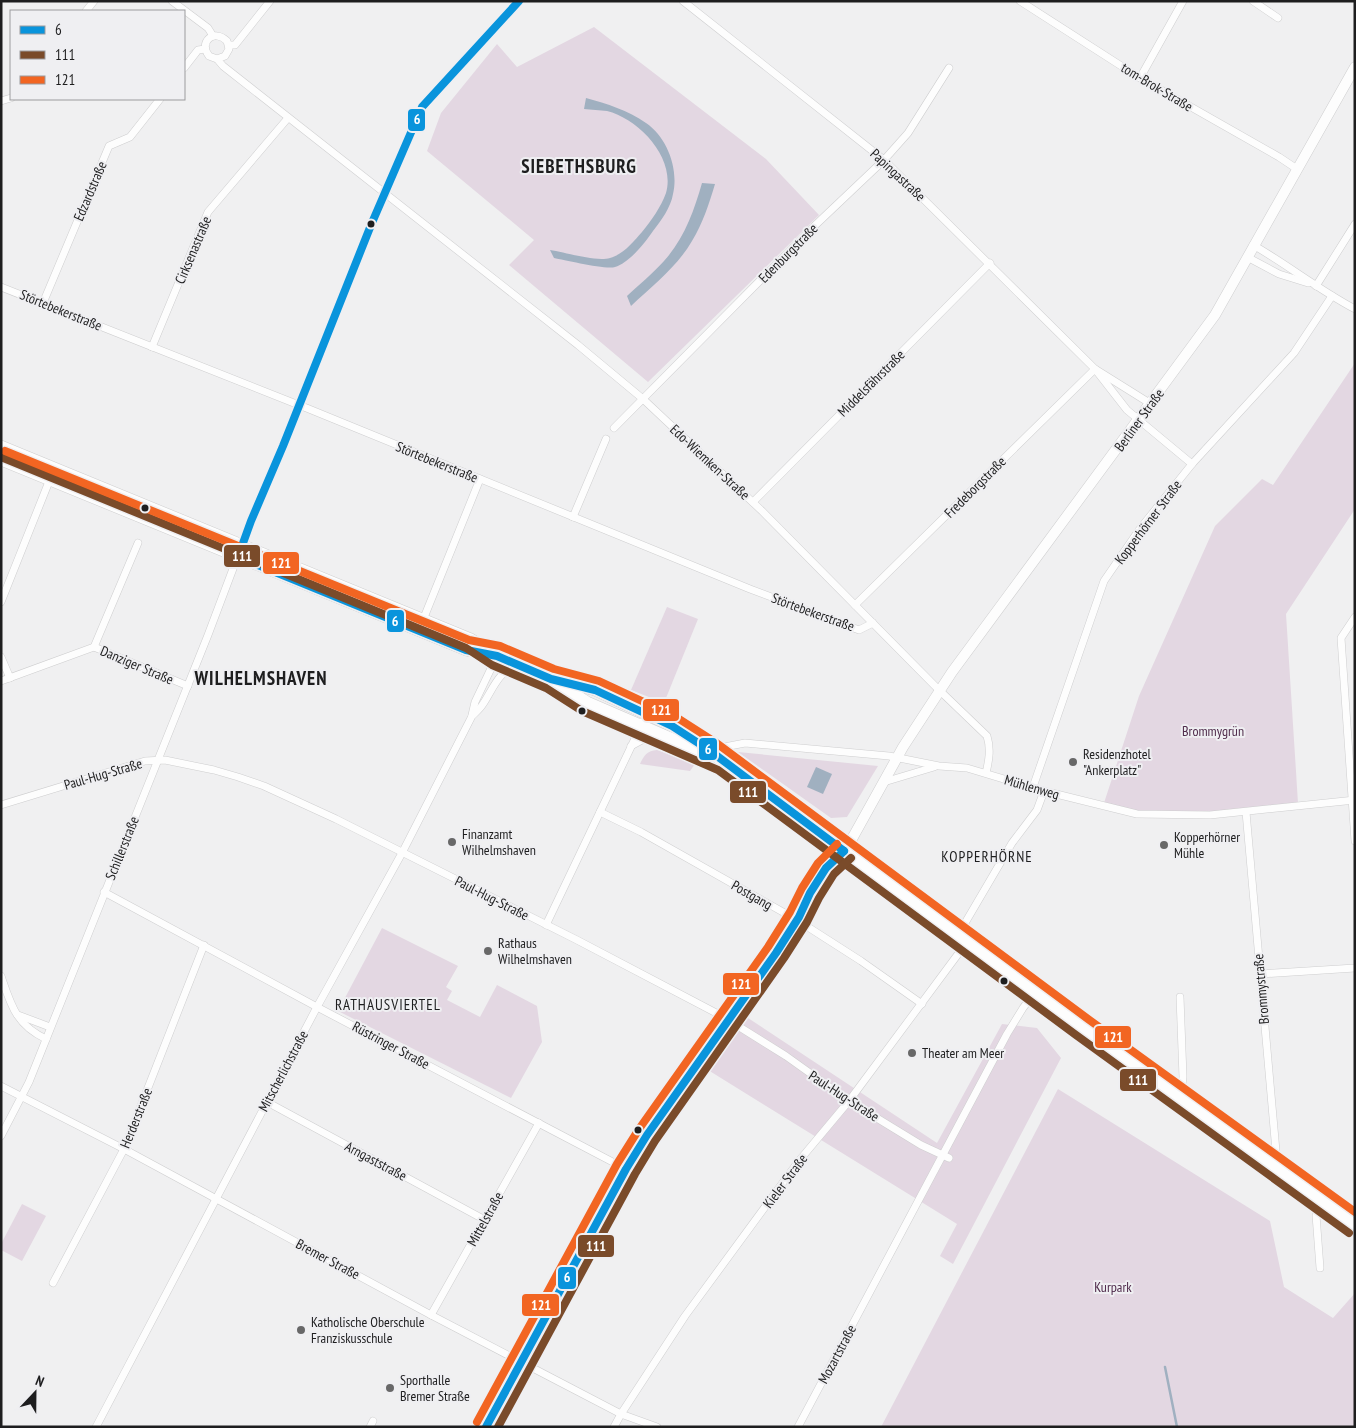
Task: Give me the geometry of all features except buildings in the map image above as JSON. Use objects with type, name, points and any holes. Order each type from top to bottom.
[{"type":"main road","name":"Berliner Straße","points":[[486,1427],[626,1169],[647,1135],[729,1021],[798,919],[810,894],[826,868],[844,851],[897,757],[940,691],[1215,315],[1246,257],[1355,67]]},
{"type":"main road","points":[[1,446],[471,639],[497,656],[551,679],[595,690],[632,706],[687,734],[962,939],[1355,1225]]},
{"type":"main road","points":[[1,460],[466,650],[497,656]]},
{"type":"main road","points":[[551,679],[587,702],[723,761]]},
{"type":"street","points":[[172,1],[184,10]]},
{"type":"street","points":[[228,45],[236,45],[270,1]]},
{"type":"street","name":"Schillerstraße","points":[[1,1136],[22,1096],[46,1039],[188,686],[298,405],[384,193],[422,107],[519,1]]},
{"type":"street","name":"Papingastraße","points":[[683,1],[884,160],[1095,369],[1126,410],[1192,464]]},
{"type":"street","name":"tom-Brok-Straße","points":[[1020,1],[1140,78],[1297,169]]},
{"type":"street","points":[[1140,78],[1184,1]]},
{"type":"street","points":[[1253,1],[1278,18]]},
{"type":"street","points":[[185,11],[208,28],[213,36]]},
{"type":"street","points":[[185,67],[198,50],[205,50],[206,42],[213,36],[221,36],[227,41],[227,53],[217,59]]},
{"type":"street","name":"Edo-Wiemken-Straße","points":[[205,50],[209,56],[217,59],[223,66],[288,118],[643,398],[753,502],[987,736],[990,745],[986,773]]},
{"type":"street","name":"Edenburgstraße","points":[[614,428],[808,233],[884,160],[908,133],[949,68]]},
{"type":"street","name":"Edzardstraße","points":[[43,303],[108,146],[130,137],[159,100]]},
{"type":"street","name":"Cirksenastraße","points":[[152,347],[208,212],[288,118]]},
{"type":"street","points":[[1316,286],[1355,224]]},
{"type":"street","points":[[1253,245],[1355,309]]},
{"type":"street","points":[[1246,257],[1279,274],[1316,286]]},
{"type":"street","name":"Middelsfährstraße","points":[[753,502],[990,263]]},
{"type":"street","name":"Störtebekerstraße","points":[[1,286],[750,589],[859,630],[873,623]]},
{"type":"street","name":"Kopperhörner Straße","points":[[1033,787],[1104,581],[1139,530],[1192,464],[1294,353],[1332,296]]},
{"type":"street","name":"Papingastraße","points":[[1095,369],[1151,404]]},
{"type":"street","name":"Fredeborgstraße","points":[[855,605],[1095,369]]},
{"type":"street","points":[[573,517],[606,439]]},
{"type":"street","points":[[1,602],[50,479]]},
{"type":"street","points":[[423,620],[480,479]]},
{"type":"street","points":[[94,647],[138,543]]},
{"type":"street","points":[[1355,617],[1341,638],[1355,842]]},
{"type":"street","name":"Danziger Straße","points":[[1,681],[94,647],[188,686]]},
{"type":"street","name":"Mitscherlichstraße","points":[[96,1427],[317,1007],[402,853],[472,716],[475,702],[497,656]]},
{"type":"street","points":[[1,658],[10,678]]},
{"type":"street","name":"Mitscherlichstraße","points":[[472,716],[482,706],[504,672],[510,667],[518,665]]},
{"type":"street","points":[[546,925],[640,726],[637,712],[632,706]]},
{"type":"street","points":[[640,726],[655,721],[664,722]]},
{"type":"street","points":[[631,746],[657,732]]},
{"type":"street","name":"Mühlenweg","points":[[709,750],[745,743],[897,757],[939,766],[968,768],[1044,791],[1137,814],[1175,816],[1246,812],[1353,800]]},
{"type":"street","name":"Paul-Hug-Straße","points":[[1,805],[145,761],[158,760],[214,770],[264,786],[336,819],[546,925],[729,1021],[786,1056],[849,1101],[922,1145],[946,1156]]},
{"type":"street","points":[[884,782],[939,766]]},
{"type":"street","points":[[962,939],[1012,843],[1037,810],[1044,791]]},
{"type":"street","name":"Postgang","points":[[600,812],[641,832],[798,919],[922,1004]]},
{"type":"street","name":"Brommystraße","points":[[1246,812],[1276,1151],[1268,1162]]},
{"type":"street","name":"Rüstringer Straße","points":[[104,892],[317,1007],[626,1169]]},
{"type":"street","name":"Kieler Straße","points":[[614,1427],[685,1316],[798,1162],[849,1101],[922,1004],[962,939]]},
{"type":"street","name":"Herderstraße","points":[[53,1283],[124,1149],[204,945]]},
{"type":"street","points":[[1260,974],[1355,968]]},
{"type":"street","points":[[1,976],[11,1006],[26,1027],[46,1039]]},
{"type":"street","name":"Mozartstraße","points":[[798,1427],[946,1156],[1007,1034],[1035,992]]},
{"type":"street","points":[[1175,1095],[1182,1085],[1183,1077],[1180,997]]},
{"type":"street","points":[[16,1013],[50,1027]]},
{"type":"street","name":"Bremer Straße","points":[[1,1086],[124,1149],[431,1315],[621,1414],[657,1427]]},
{"type":"street","name":"Arngaststraße","points":[[267,1102],[485,1220]]},
{"type":"street","name":"Mittelstraße","points":[[431,1315],[539,1123]]},
{"type":"street","points":[[1320,1268],[1316,1215],[1322,1202]]},
{"type":"green space","points":[[594,27],[766,159],[819,215],[648,382],[509,265],[534,240],[427,151],[441,113],[497,44],[517,67]]},
{"type":"green space","name":"Brommygrün","points":[[1355,363],[1355,509],[1286,614],[1298,803],[1212,813],[1137,812],[1104,803],[1139,696],[1215,526],[1262,479],[1273,485]]},
{"type":"green space","points":[[667,607],[698,619],[664,703],[631,690]]},
{"type":"green space","points":[[657,750],[695,764],[690,771],[640,764],[646,754]]},
{"type":"green space","points":[[738,752],[878,766],[847,817],[831,818]]},
{"type":"green space","points":[[382,928],[458,966],[446,987],[452,991],[447,1000],[480,1017],[497,985],[537,1006],[542,1042],[511,1098],[338,1011]]},
{"type":"green space","points":[[748,1018],[937,1143],[1002,1024],[1037,1028],[1061,1058],[953,1264],[940,1256],[957,1224],[708,1070]]},
{"type":"green space","name":"Kurpark","points":[[1058,1089],[1270,1221],[1284,1287],[1333,1318],[1355,1293],[1355,1427],[881,1427]]},
{"type":"green space","points":[[22,1204],[46,1216],[22,1261],[1,1250],[1,1244]]},
{"type":"water","points":[[586,98],[625,111],[646,123],[660,136],[673,164],[673,194],[665,214],[636,252],[620,265],[610,268],[554,258],[550,250],[588,258],[604,259],[624,251],[656,214],[666,193],[668,180],[666,167],[660,154],[642,131],[619,115],[607,111],[584,109]]},
{"type":"water","points":[[702,183],[715,184],[703,220],[692,241],[672,268],[631,306],[627,296],[664,261],[683,234]]},
{"type":"water","points":[[816,767],[832,774],[823,794],[807,787]]},
{"type":"waterway","points":[[1165,1367],[1177,1427]]},
{"type":"transit line","name":"6","points":[[238,557],[371,225],[422,107],[519,1]]},
{"type":"transit line","name":"121","points":[[5,451],[469,640],[500,646],[554,669],[599,681],[676,717],[715,742],[1088,1019],[1355,1212]]},
{"type":"transit line","name":"111","points":[[1,457],[466,648],[492,665],[546,688],[582,711],[718,770],[1076,1035],[1349,1233]]},
{"type":"transit line","name":"6","points":[[238,557],[466,650],[497,656],[551,679],[595,690],[672,726],[709,750],[844,851]]},
{"type":"transit line","name":"121","points":[[477,1422],[617,1164],[639,1129],[768,947],[818,863],[837,844]]},
{"type":"transit line","name":"6","points":[[486,1427],[626,1169],[647,1135],[776,953],[799,917],[810,893],[826,868],[844,851]]},
{"type":"transit line","name":"111","points":[[498,1427],[635,1174],[655,1141],[784,958],[834,874],[851,858]]},
{"type":"place","name":"Residenzhotel \"Ankerplatz\"","points":[[1073,762]]},
{"type":"place","name":"Finanzamt Wilhelmshaven","points":[[452,842]]},
{"type":"place","name":"Kopperhörner Mühle","points":[[1164,845]]},
{"type":"place","name":"Rathaus Wilhelmshaven","points":[[488,951]]},
{"type":"place","name":"Theater am Meer","points":[[912,1053]]},
{"type":"place","name":"Katholische Oberschule Franziskusschule","points":[[301,1330]]},
{"type":"place","name":"Sporthalle Bremer Straße","points":[[390,1388]]},
{"type":"district","name":"SIEBETHSBURG","points":[[579,166]]},
{"type":"district","name":"WILHELMSHAVEN","points":[[261,678]]},
{"type":"district","name":"KOPPERHÖRNE","points":[[987,856]]},
{"type":"district","name":"RATHAUSVIERTEL","points":[[388,1004]]}]
